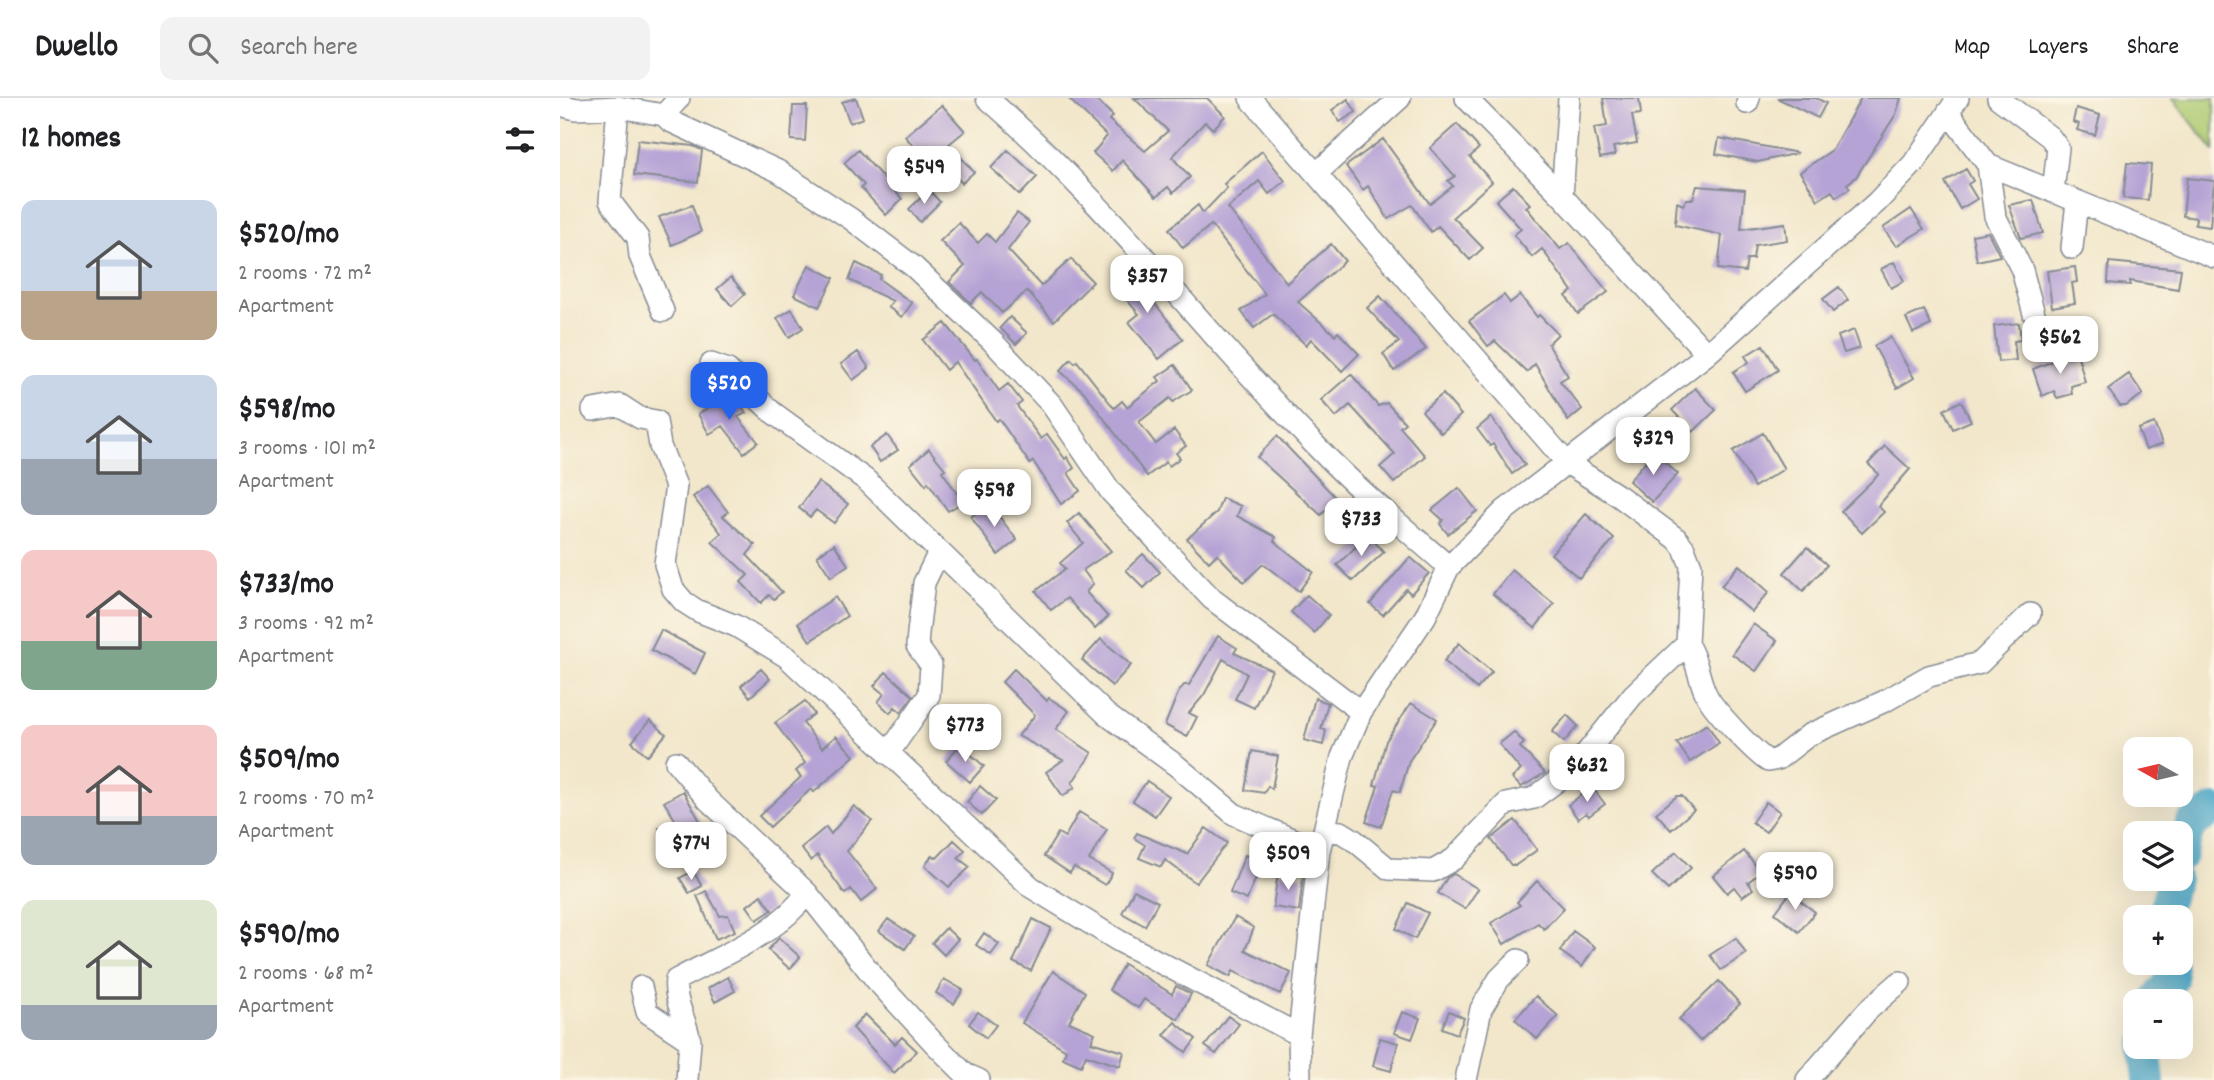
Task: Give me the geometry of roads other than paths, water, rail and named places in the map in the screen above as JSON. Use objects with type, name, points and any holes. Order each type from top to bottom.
[{"type":"street","points":[[664,115],[679,98]]},
{"type":"street","points":[[987,98],[1054,162],[1315,445],[1373,501],[1449,566]]},
{"type":"street","points":[[1250,98],[1318,172],[1415,291],[1567,463],[1619,496],[1677,539],[1691,566],[1687,644],[1693,653],[1707,698],[1720,716],[1768,761],[1778,759],[1809,735],[1885,701],[1929,676],[1980,663],[2030,614]]},
{"type":"street","points":[[1318,172],[1400,98]]},
{"type":"street","points":[[1466,98],[1562,196],[1707,354]]},
{"type":"street","points":[[1562,196],[1569,98]]},
{"type":"street","points":[[1998,98],[2050,137],[2058,148],[2053,192]]},
{"type":"street","points":[[560,105],[576,109],[618,107],[664,115],[670,121],[778,172],[851,219],[914,267],[992,341],[1052,405],[1111,492],[1212,599],[1361,712]]},
{"type":"street","points":[[1300,1080],[1299,1035],[1322,841],[1342,757],[1361,712],[1425,617],[1449,566],[1504,511],[1707,354],[1877,202],[1913,164],[1953,105],[1988,165],[1995,216],[2022,270],[2034,314]]},
{"type":"street","points":[[618,107],[610,201],[638,239],[640,256],[663,311]]},
{"type":"street","points":[[1988,165],[2214,257]]},
{"type":"street","points":[[2072,248],[2077,201]]},
{"type":"street","points":[[711,364],[728,370],[772,412],[866,480],[1107,715],[1234,814],[1322,841],[1341,832],[1389,869],[1433,871],[1454,859],[1506,804],[1534,799],[1579,762],[1633,695],[1687,644]]},
{"type":"street","points":[[593,410],[620,405],[630,408],[640,418],[656,421],[660,446],[676,486],[665,564],[673,589],[684,602],[698,611],[745,631],[788,657],[1031,887],[1130,947],[1299,1035]]},
{"type":"street","points":[[888,754],[929,695],[931,665],[918,646],[918,633],[924,583],[939,552]]},
{"type":"street","points":[[676,762],[708,800],[807,893],[877,981],[934,1043],[965,1074],[979,1080]]},
{"type":"street","points":[[687,1080],[690,1041],[683,1009],[675,991],[676,980],[753,941],[797,907],[807,893]]},
{"type":"street","points":[[1466,1080],[1481,1009],[1499,979],[1518,960]]},
{"type":"street","points":[[1807,1080],[1868,1010],[1900,982]]},
{"type":"street","points":[[641,987],[647,1012],[690,1041]]},
{"type":"waterway","points":[[2193,823],[2214,810]]},
{"type":"waterway","points":[[2166,905],[2170,891]]},
{"type":"waterway","points":[[2165,989],[2172,979],[2172,975]]},
{"type":"waterway","points":[[2147,1059],[2149,1080]]}]
